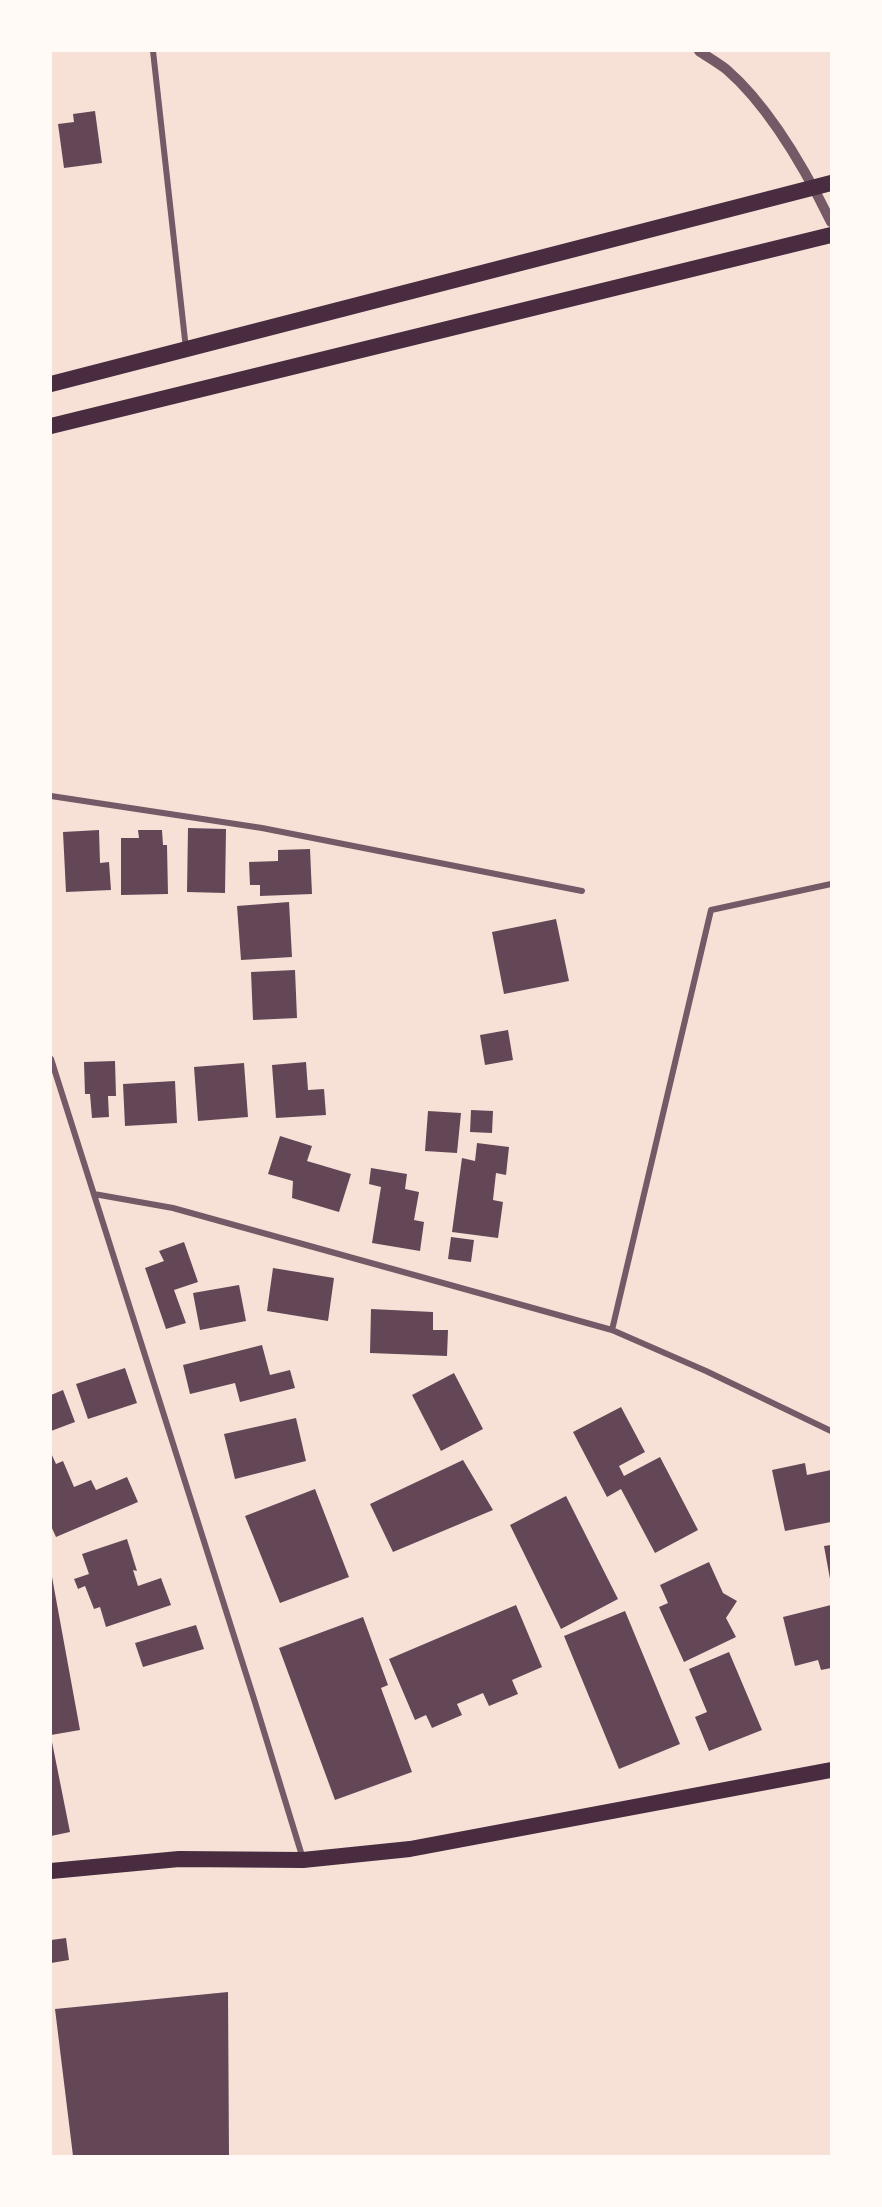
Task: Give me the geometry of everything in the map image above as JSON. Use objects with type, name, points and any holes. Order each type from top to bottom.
[{"type":"highway","points":[[51,384],[831,183]]},
{"type":"highway","points":[[51,426],[831,235]]},
{"type":"highway","points":[[51,1871],[179,1859],[303,1860],[410,1849],[831,1770]]},
{"type":"street","points":[[153,51],[186,350]]},
{"type":"street","points":[[699,51],[726,70],[756,101],[814,187],[831,222]]},
{"type":"street","points":[[51,796],[262,828],[582,891]]},
{"type":"street","points":[[612,1330],[711,910],[831,884]]},
{"type":"street","points":[[51,1059],[251,1688],[303,1860]]},
{"type":"street","points":[[94,1194],[173,1208],[612,1330],[706,1371],[831,1431]]},
{"type":"building","points":[[95,111],[102,163],[64,168],[58,124],[74,122],[73,114]]},
{"type":"building","points":[[188,828],[226,829],[225,893],[187,892]]},
{"type":"building","points":[[99,830],[100,863],[109,862],[111,890],[66,892],[63,832]]},
{"type":"building","points":[[138,830],[162,830],[163,845],[167,845],[168,894],[121,895],[121,838],[139,838]]},
{"type":"building","points":[[310,849],[312,894],[260,896],[260,885],[250,885],[249,862],[278,861],[278,850]]},
{"type":"building","points":[[289,902],[292,957],[241,960],[237,906]]},
{"type":"building","points":[[556,919],[569,981],[504,994],[492,932]]},
{"type":"building","points":[[295,970],[297,1018],[253,1020],[251,972]]},
{"type":"building","points":[[508,1030],[513,1060],[485,1065],[480,1035]]},
{"type":"building","points":[[115,1061],[116,1096],[108,1096],[109,1117],[92,1118],[90,1094],[85,1094],[84,1062]]},
{"type":"building","points":[[306,1062],[308,1090],[324,1089],[326,1115],[276,1118],[272,1065]]},
{"type":"building","points":[[244,1063],[248,1117],[198,1121],[194,1067]]},
{"type":"building","points":[[175,1081],[177,1123],[125,1126],[123,1084]]},
{"type":"building","points":[[471,1110],[493,1111],[492,1133],[470,1132]]},
{"type":"building","points":[[428,1111],[461,1113],[457,1153],[425,1151]]},
{"type":"building","points":[[280,1136],[312,1146],[307,1161],[351,1174],[339,1212],[292,1198],[293,1181],[268,1174]]},
{"type":"building","points":[[477,1143],[509,1147],[506,1175],[496,1173],[493,1200],[503,1202],[498,1238],[452,1232],[462,1158],[475,1161]]},
{"type":"building","points":[[371,1168],[407,1174],[405,1189],[419,1192],[414,1220],[424,1222],[420,1251],[372,1243],[381,1187],[369,1184]]},
{"type":"building","points":[[451,1237],[474,1240],[471,1262],[448,1259]]},
{"type":"building","points":[[184,1242],[198,1282],[174,1290],[186,1323],[166,1329],[145,1268],[164,1261],[159,1251]]},
{"type":"building","points":[[273,1268],[334,1278],[328,1321],[267,1311]]},
{"type":"building","points":[[239,1285],[246,1321],[200,1330],[193,1293]]},
{"type":"building","points":[[371,1309],[433,1312],[433,1330],[448,1330],[447,1356],[370,1353]]},
{"type":"building","points":[[262,1345],[270,1375],[290,1370],[295,1388],[240,1402],[235,1383],[190,1394],[183,1365]]},
{"type":"building","points":[[125,1368],[137,1403],[88,1419],[76,1384]]},
{"type":"building","points":[[454,1373],[483,1429],[441,1451],[412,1395]]},
{"type":"building","points":[[63,1390],[75,1422],[51,1431],[51,1395]]},
{"type":"building","points":[[621,1407],[645,1452],[619,1466],[624,1476],[660,1457],[698,1530],[655,1553],[621,1489],[607,1497],[573,1432]]},
{"type":"building","points":[[296,1418],[306,1461],[235,1479],[224,1434]]},
{"type":"building","points":[[51,1453],[56,1464],[63,1461],[74,1487],[91,1480],[96,1490],[127,1477],[138,1502],[56,1537],[51,1526]]},
{"type":"building","points":[[463,1460],[493,1510],[393,1552],[370,1504]]},
{"type":"building","points":[[805,1463],[807,1475],[831,1470],[831,1522],[785,1531],[772,1470]]},
{"type":"building","points":[[315,1489],[349,1577],[280,1603],[245,1516]]},
{"type":"building","points":[[566,1496],[618,1599],[561,1629],[510,1525]]},
{"type":"building","points":[[127,1539],[137,1571],[133,1570],[138,1586],[161,1578],[171,1605],[106,1627],[100,1607],[94,1609],[85,1586],[78,1589],[74,1579],[89,1574],[82,1554]]},
{"type":"building","points":[[831,1545],[831,1579],[830,1579],[824,1546]]},
{"type":"building","points":[[709,1562],[723,1593],[737,1601],[726,1618],[736,1637],[684,1662],[659,1607],[668,1603],[660,1585]]},
{"type":"building","points":[[51,1578],[80,1730],[51,1735]]},
{"type":"building","points":[[516,1605],[542,1667],[512,1680],[518,1694],[489,1706],[483,1693],[457,1704],[462,1715],[432,1728],[426,1715],[415,1720],[389,1659]]},
{"type":"building","points":[[831,1605],[831,1668],[821,1670],[818,1660],[795,1666],[783,1617]]},
{"type":"building","points":[[625,1611],[680,1744],[619,1769],[564,1636]]},
{"type":"building","points":[[363,1617],[388,1685],[381,1688],[412,1772],[335,1800],[279,1648]]},
{"type":"building","points":[[196,1625],[204,1649],[143,1667],[135,1643]]},
{"type":"building","points":[[729,1652],[762,1730],[709,1751],[695,1717],[707,1712],[689,1669]]},
{"type":"building","points":[[51,1737],[70,1832],[51,1836]]},
{"type":"building","points":[[66,1938],[69,1960],[51,1963],[51,1940]]},
{"type":"building","points":[[228,1992],[229,2156],[73,2156],[55,2009]]}]
